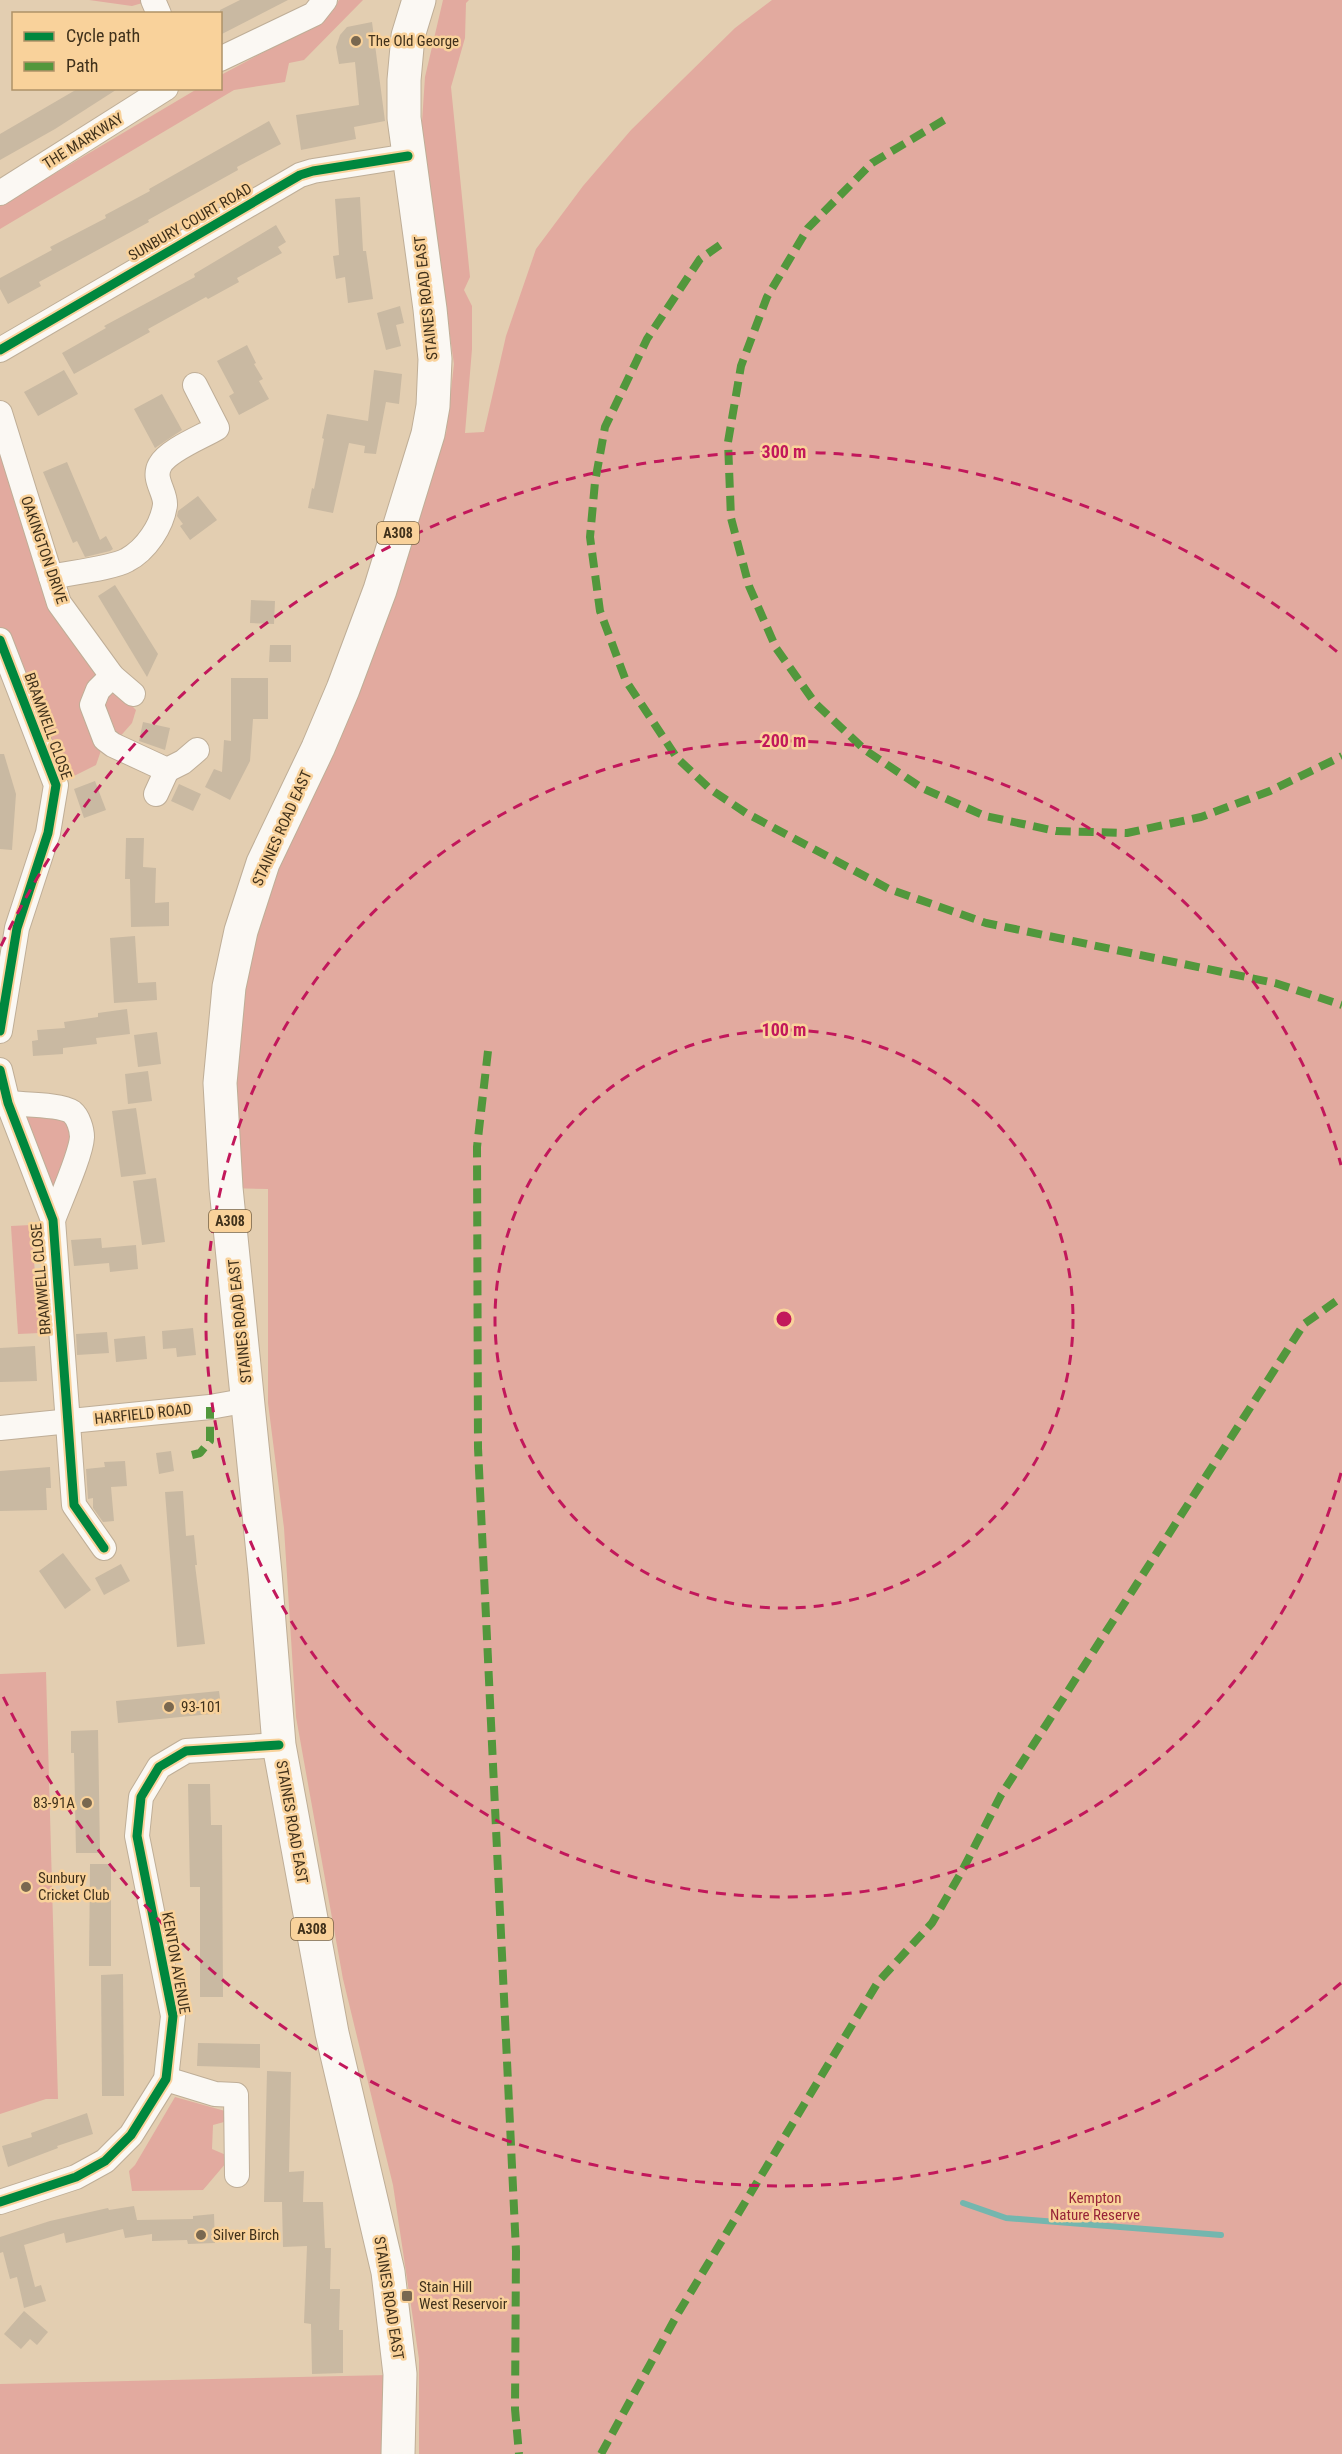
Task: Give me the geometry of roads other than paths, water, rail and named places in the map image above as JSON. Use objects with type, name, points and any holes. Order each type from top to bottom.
[{"type":"highway","name":"STAINES ROAD EAST","points":[[398,2454],[400,2374],[388,2272],[332,2033],[279,1745],[249,1400],[221,1124],[220,1073],[229,987],[241,931],[263,863],[318,748],[343,688],[380,590],[428,434],[433,406],[435,359],[404,118],[404,80],[408,36],[419,0]]},
{"type":"street","points":[[222,58],[314,14],[325,0]]},
{"type":"street","name":"THE MARKWAY","points":[[0,193],[162,90]]},
{"type":"street","name":"SUNBURY COURT ROAD","points":[[0,350],[300,176],[313,171],[408,156]]},
{"type":"street","points":[[51,577],[126,561],[154,534],[162,519],[165,502],[159,486],[159,466],[168,456],[217,428],[195,385]]},
{"type":"street","name":"OAKINGTON DRIVE","points":[[0,413],[59,603],[112,676],[133,694]]},
{"type":"street","name":"BRAMWELL CLOSE","points":[[0,641],[56,785],[48,833],[17,928],[0,1031]]},
{"type":"street","points":[[112,676],[98,690],[92,705],[105,739],[167,770]]},
{"type":"street","points":[[156,794],[167,770],[183,762],[197,750]]},
{"type":"street","name":"BRAMWELL CLOSE","points":[[0,1070],[8,1103],[53,1220],[74,1505],[104,1548]]},
{"type":"street","name":"BRAMWELL CLOSE","points":[[8,1103],[62,1108],[72,1113],[80,1124],[82,1137],[79,1149],[53,1220]]},
{"type":"street","name":"HARFIELD ROAD","points":[[0,1428],[210,1407],[249,1400]]},
{"type":"street","name":"KENTON AVENUE","points":[[0,2202],[76,2177],[105,2161],[131,2135],[166,2079],[173,2016],[137,1836],[141,1797],[159,1767],[186,1751],[279,1745]]},
{"type":"street","points":[[166,2079],[215,2094],[236,2095],[237,2175]]},
{"type":"waterway","points":[[963,2203],[1006,2218],[1221,2235]]},
{"type":"place","name":"The Old George","points":[[356,41]]},
{"type":"place","name":"93-101","points":[[169,1707]]},
{"type":"place","name":"83-91A","points":[[87,1803]]},
{"type":"place","name":"Sunbury Cricket Club","points":[[26,1887]]},
{"type":"place","name":"Silver Birch","points":[[201,2235]]},
{"type":"place","name":"Stain Hill West Reservoir","points":[[407,2296]]},
{"type":"park label","name":"Kempton Nature Reserve","points":[[1095,2206]]}]
